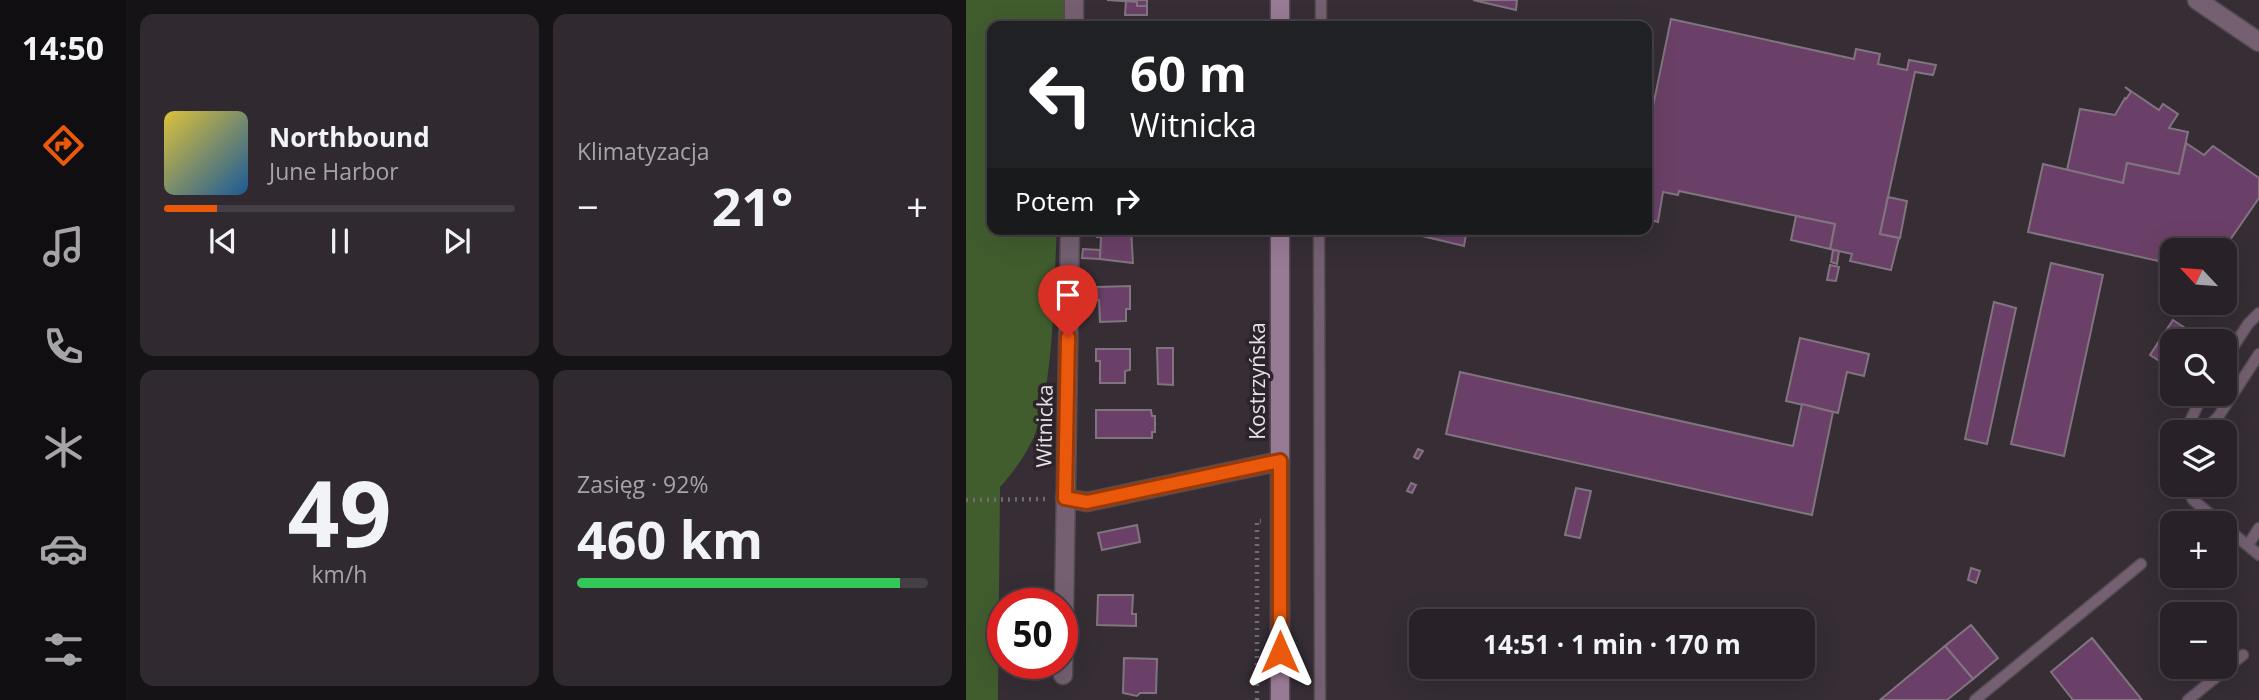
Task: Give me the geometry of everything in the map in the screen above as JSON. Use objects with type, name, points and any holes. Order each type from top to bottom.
[{"type":"main road","points":[[1280,0],[1280,21]]},
{"type":"main road","name":"Kostrzyńska","points":[[1280,235],[1280,700]]},
{"type":"street","points":[[1074,0],[1074,21]]},
{"type":"street","points":[[2197,0],[2259,42]]},
{"type":"street","name":"Witnicka","points":[[1064,588],[1070,235]]},
{"type":"street","points":[[1065,498],[1087,502],[1280,461]]},
{"type":"lane","points":[[1321,0],[1321,21]]},
{"type":"lane","points":[[1319,235],[1320,700]]},
{"type":"lane","points":[[2237,341],[2259,313]]},
{"type":"lane","points":[[2215,420],[2259,354]]},
{"type":"lane","points":[[2192,497],[2206,511]]},
{"type":"lane","points":[[2248,545],[2259,528]]},
{"type":"lane","points":[[2237,536],[2259,555]]},
{"type":"lane","points":[[1975,700],[2141,564]]},
{"type":"lane","points":[[2188,700],[2243,655]]},
{"type":"path","points":[[966,500],[1065,498]]},
{"type":"green space","points":[[966,0],[1069,0],[1068,21],[987,21],[987,235],[1057,235],[1052,330],[1043,404],[1031,443],[1000,487],[999,588],[987,588],[987,679],[998,679],[998,700],[966,700]]},
{"type":"building","points":[[1107,0],[1147,0],[1147,6],[1137,6],[1137,2]]},
{"type":"building","points":[[1473,0],[1517,0],[1516,10]]},
{"type":"building","points":[[1126,1],[1137,2],[1137,6],[1147,6],[1147,15],[1125,15]]},
{"type":"building","points":[[1671,19],[1854,59],[1856,49],[1880,54],[1878,64],[1907,70],[1909,60],[1936,65],[1933,75],[1915,72],[1880,234],[1899,238],[1891,270],[1850,261],[1852,254],[1830,249],[1835,224],[1679,191],[1678,195],[1663,192],[1658,222],[1652,220],[1652,111]]},
{"type":"building","points":[[2125,87],[2159,110],[2163,104],[2178,114],[2169,128],[2188,132],[2179,174],[2127,163],[2123,183],[2067,170],[2080,109],[2115,115],[2131,92]]},
{"type":"building","points":[[2186,143],[2204,155],[2213,146],[2259,178],[2259,198],[2231,238],[2160,238],[2160,261],[2028,232],[2043,164],[2123,183],[2127,163],[2179,174]]},
{"type":"building","points":[[1888,197],[1907,201],[1900,238],[1880,234]]},
{"type":"building","points":[[1796,216],[1835,224],[1830,249],[1791,240]]},
{"type":"building","points":[[1131,235],[1133,263],[1100,259],[1101,237],[1097,237]]},
{"type":"building","points":[[1422,235],[1466,235],[1464,246]]},
{"type":"building","points":[[1083,249],[1100,250],[1100,259],[1082,258]]},
{"type":"building","points":[[1833,250],[1839,251],[1837,264],[1831,262]]},
{"type":"building","points":[[2051,263],[2103,275],[2064,456],[2011,444]]},
{"type":"building","points":[[1830,265],[1839,267],[1836,281],[1827,280]]},
{"type":"building","points":[[1130,286],[1130,309],[1126,309],[1126,321],[1100,322],[1096,287]]},
{"type":"building","points":[[1994,302],[2016,308],[1987,444],[1965,439]]},
{"type":"building","points":[[2173,320],[2187,329],[2167,329]]},
{"type":"building","points":[[1800,338],[1869,354],[1864,376],[1847,372],[1838,413],[1786,401]]},
{"type":"building","points":[[2160,340],[2160,361],[2150,355]]},
{"type":"building","points":[[1157,348],[1173,348],[1173,385],[1158,384]]},
{"type":"building","points":[[1096,349],[1130,349],[1130,370],[1125,371],[1125,383],[1100,383],[1100,361],[1096,361]]},
{"type":"building","points":[[1460,372],[1793,446],[1802,404],[1833,412],[1812,515],[1446,434]]},
{"type":"building","points":[[1096,410],[1151,410],[1152,416],[1155,416],[1155,432],[1152,432],[1152,438],[1096,438]]},
{"type":"building","points":[[1418,449],[1423,451],[1418,459],[1414,457]]},
{"type":"building","points":[[1411,483],[1416,485],[1412,493],[1407,491]]},
{"type":"building","points":[[1576,488],[1591,491],[1580,538],[1565,535]]},
{"type":"building","points":[[1137,525],[1140,542],[1102,550],[1098,533]]},
{"type":"building","points":[[1971,568],[1980,571],[1976,583],[1968,580]]},
{"type":"building","points":[[1098,595],[1133,595],[1132,614],[1136,614],[1136,626],[1097,625]]},
{"type":"building","points":[[1971,625],[1998,658],[1973,679],[1945,646]]},
{"type":"building","points":[[2092,638],[2142,700],[2073,700],[2051,672]]},
{"type":"building","points":[[1945,646],[1973,679],[1947,700],[1880,700]]},
{"type":"building","points":[[1124,658],[1157,659],[1156,693],[1140,693],[1137,696],[1123,693]]},
{"type":"route","points":[[1068,337],[1065,498],[1087,502],[1280,461],[1280,652]]}]
